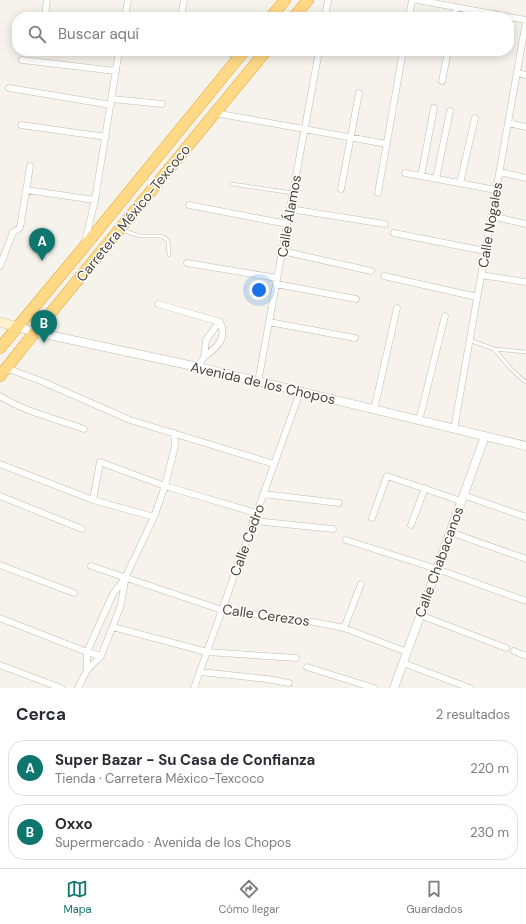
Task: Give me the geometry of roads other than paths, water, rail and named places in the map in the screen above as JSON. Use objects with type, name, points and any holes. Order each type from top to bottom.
[{"type":"highway","points":[[275,12],[285,0]]},
{"type":"highway","points":[[298,12],[308,0]]},
{"type":"highway","name":"Carretera México-Texcoco","points":[[0,348],[240,56]]},
{"type":"highway","name":"Carretera México-Texcoco","points":[[3,372],[262,56]]},
{"type":"main road","name":"Avenida de los Chopos","points":[[0,322],[18,327]]},
{"type":"street","points":[[46,12],[47,0]]},
{"type":"street","points":[[126,12],[128,0]]},
{"type":"street","points":[[182,12],[184,0]]},
{"type":"street","points":[[326,12],[328,0]]},
{"type":"street","points":[[410,12],[412,0]]},
{"type":"street","points":[[417,0],[479,12]]},
{"type":"street","points":[[455,12],[456,8]]},
{"type":"street","points":[[514,18],[526,20]]},
{"type":"street","name":"Calle Nogales","points":[[454,429],[526,20]]},
{"type":"street","points":[[84,247],[95,200],[118,56]]},
{"type":"street","name":"Calle Álamos","points":[[258,382],[318,56]]},
{"type":"street","points":[[378,193],[402,56]]},
{"type":"street","points":[[442,81],[447,56]]},
{"type":"street","points":[[22,60],[116,71]]},
{"type":"street","points":[[517,73],[526,75]]},
{"type":"street","points":[[9,88],[112,102],[162,104]]},
{"type":"street","points":[[341,189],[359,93]]},
{"type":"street","points":[[421,176],[434,108]]},
{"type":"street","points":[[436,179],[450,111]]},
{"type":"street","points":[[215,113],[387,144]]},
{"type":"street","points":[[460,183],[475,118]]},
{"type":"street","points":[[508,123],[526,127]]},
{"type":"street","points":[[21,125],[106,137]]},
{"type":"street","points":[[0,266],[13,232],[20,228],[30,166]]},
{"type":"street","points":[[500,172],[526,178]]},
{"type":"street","points":[[405,173],[496,190]]},
{"type":"street","points":[[26,190],[95,200]]},
{"type":"street","points":[[189,205],[288,224]]},
{"type":"street","points":[[290,209],[385,224]]},
{"type":"street","points":[[491,216],[526,224]]},
{"type":"street","points":[[394,233],[485,251]]},
{"type":"street","points":[[282,251],[370,271]]},
{"type":"street","points":[[187,263],[356,299]]},
{"type":"street","points":[[481,275],[526,282]]},
{"type":"street","points":[[384,276],[477,297]]},
{"type":"street","points":[[158,304],[220,322],[223,328],[223,335],[219,344],[204,357],[198,367]]},
{"type":"street","points":[[374,410],[396,308]]},
{"type":"street","points":[[419,420],[445,316]]},
{"type":"street","points":[[204,357],[206,340],[220,322]]},
{"type":"street","points":[[269,322],[355,338]]},
{"type":"street","name":"Avenida de los Chopos","points":[[18,327],[198,367],[526,446]]},
{"type":"street","points":[[3,372],[41,381],[130,420],[274,464]]},
{"type":"street","name":"Calle Cedro","points":[[194,688],[300,392]]},
{"type":"street","points":[[0,396],[11,403],[84,429]]},
{"type":"street","points":[[87,670],[87,652],[108,604],[113,594],[125,578],[154,517],[165,486],[175,446],[174,433]]},
{"type":"street","name":"Calle Chabacanos","points":[[394,688],[485,436]]},
{"type":"street","points":[[93,500],[100,462],[165,486],[256,514]]},
{"type":"street","points":[[0,464],[93,500],[154,517]]},
{"type":"street","points":[[372,518],[387,476],[526,517]]},
{"type":"street","points":[[411,525],[424,488]]},
{"type":"street","points":[[263,494],[339,503]]},
{"type":"street","points":[[0,496],[82,529]]},
{"type":"street","points":[[253,520],[333,529]]},
{"type":"street","points":[[450,532],[526,559]]},
{"type":"street","points":[[346,540],[437,569],[526,601]]},
{"type":"street","points":[[0,565],[74,593]]},
{"type":"street","name":"Calle Cerezos","points":[[91,566],[222,610],[314,622],[344,628],[407,652]]},
{"type":"street","points":[[78,688],[87,670],[101,656],[121,606],[125,578]]},
{"type":"street","points":[[344,628],[361,584]]},
{"type":"street","points":[[420,615],[506,648]]},
{"type":"street","points":[[0,618],[101,656]]},
{"type":"street","points":[[113,627],[207,652],[296,658]]},
{"type":"street","points":[[514,651],[526,656]]},
{"type":"street","points":[[403,664],[470,688]]},
{"type":"street","points":[[0,665],[61,688]]},
{"type":"street","points":[[307,667],[374,688]]},
{"type":"street","points":[[200,672],[267,679],[289,683]]},
{"type":"lane","points":[[232,184],[293,193]]},
{"type":"lane","points":[[119,230],[140,236],[161,236],[168,242],[169,255]]},
{"type":"lane","points":[[470,340],[494,349],[526,352]]},
{"type":"lane","points":[[494,349],[511,369],[526,382]]},
{"type":"place","name":"Super Bazar - Su Casa de Confianza","points":[[42,261]]},
{"type":"place","name":"Oxxo","points":[[44,343]]}]
